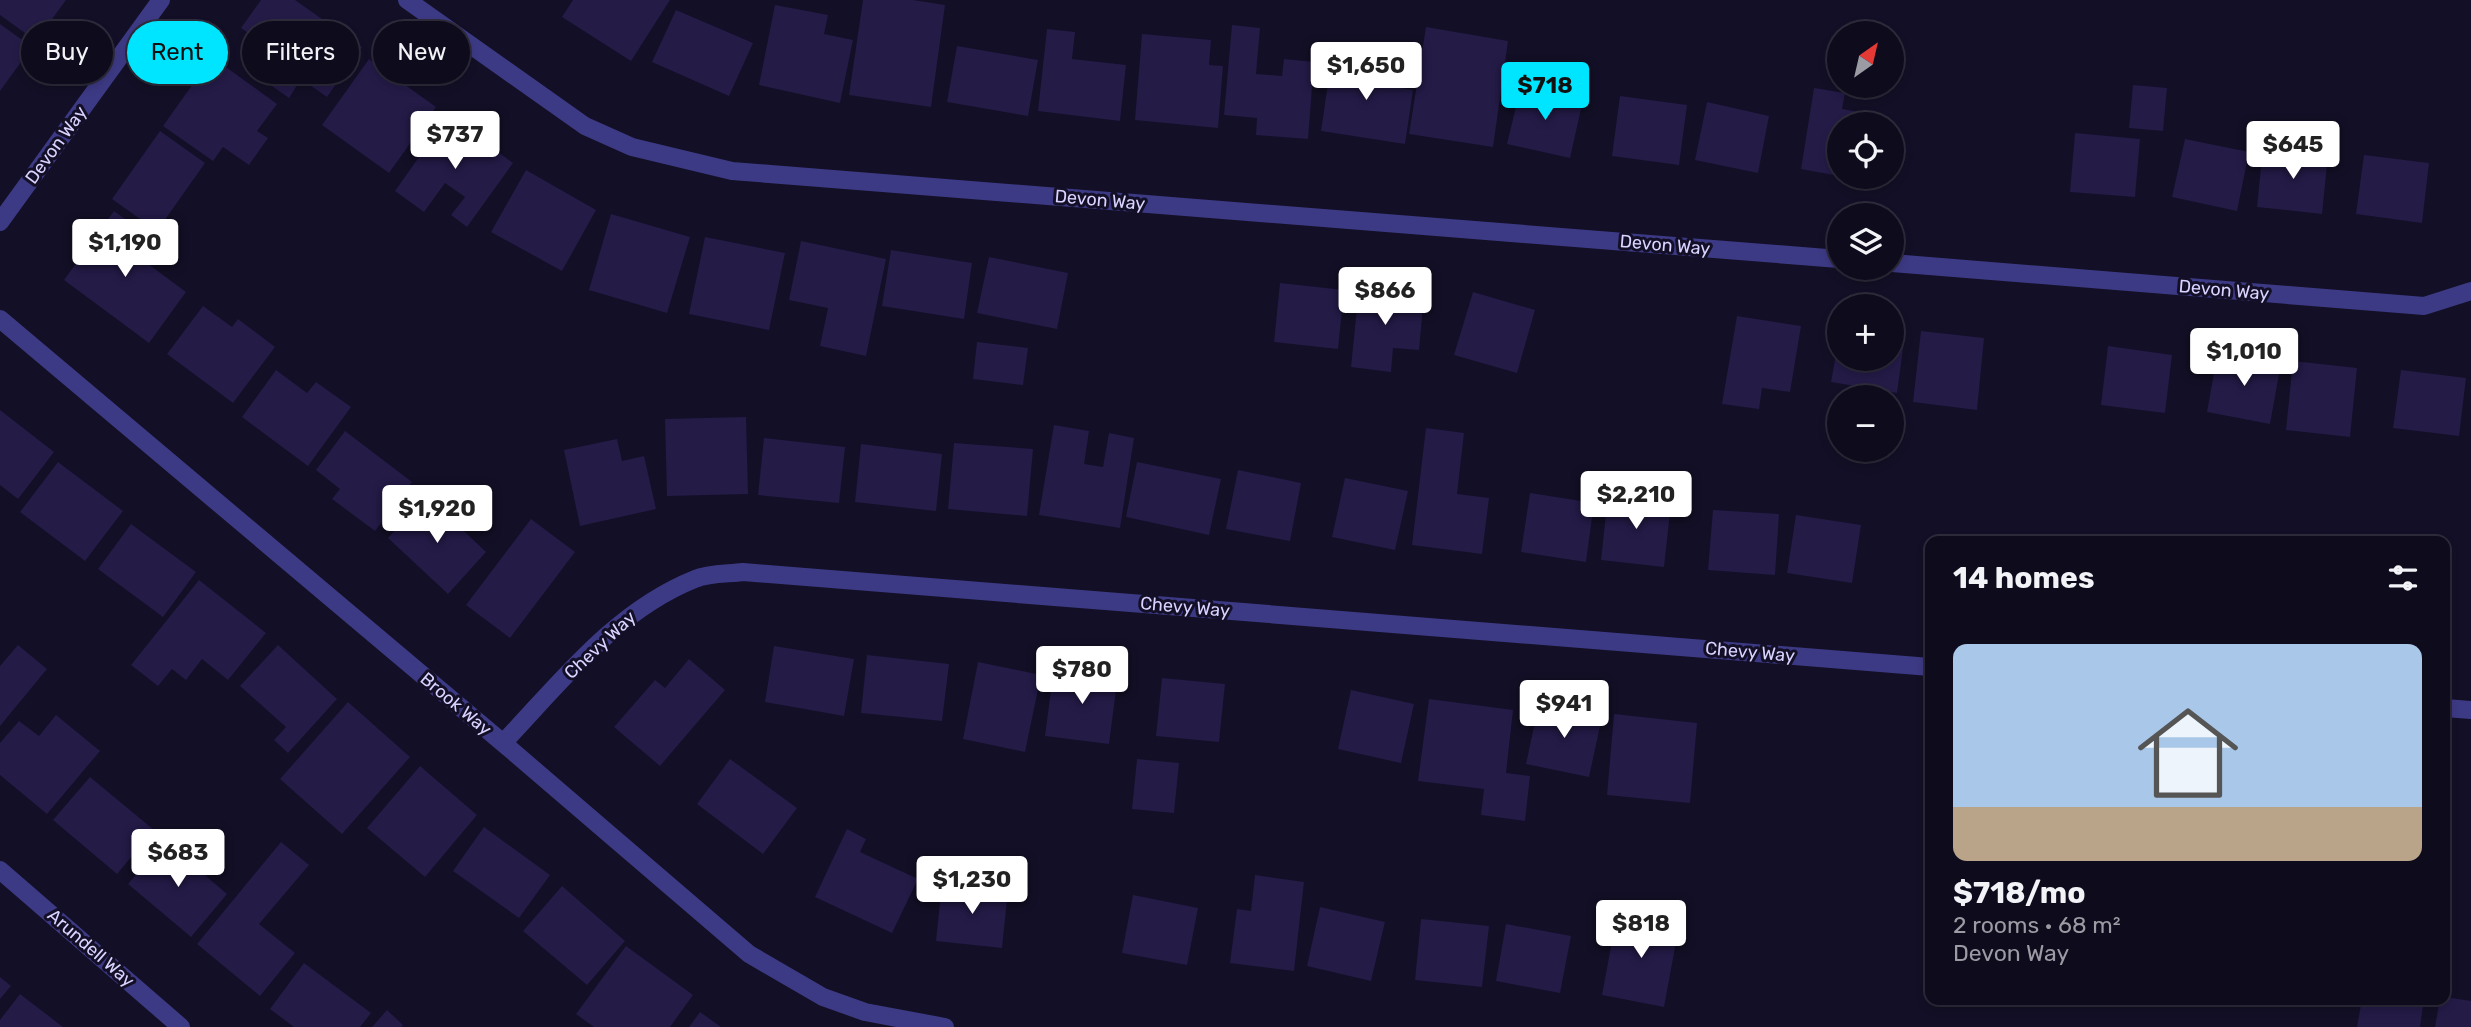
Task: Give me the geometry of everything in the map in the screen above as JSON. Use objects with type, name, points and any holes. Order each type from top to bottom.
[{"type":"street","name":"Devon Way","points":[[0,222],[161,0]]},
{"type":"street","name":"Devon Way","points":[[407,0],[585,126],[632,147],[732,171],[1827,258]]},
{"type":"street","name":"Devon Way","points":[[1904,264],[2424,306],[2471,291]]},
{"type":"street","name":"Brook Way","points":[[0,319],[749,954],[823,997],[854,1009],[946,1027]]},
{"type":"street","name":"Chevy Way","points":[[503,743],[607,634],[647,602],[697,578],[743,572],[1925,667]]},
{"type":"street","points":[[2450,708],[2471,710]]},
{"type":"street","name":"Arundell Way","points":[[0,870],[181,1027]]},
{"type":"building","points":[[0,0],[66,0],[51,21],[21,21],[21,30],[0,15]]},
{"type":"building","points":[[261,0],[295,0],[325,21],[246,21]]},
{"type":"building","points":[[573,0],[670,0],[631,61],[562,17]]},
{"type":"building","points":[[863,0],[913,0],[945,5],[931,107],[849,95]]},
{"type":"building","points":[[775,5],[828,15],[824,34],[853,40],[840,103],[759,85]]},
{"type":"building","points":[[676,10],[753,43],[729,96],[652,62]]},
{"type":"building","points":[[0,24],[21,39],[21,62],[0,91]]},
{"type":"building","points":[[1232,25],[1260,28],[1256,74],[1282,76],[1284,59],[1314,62],[1308,139],[1256,135],[1257,118],[1224,115]]},
{"type":"building","points":[[1426,27],[1508,41],[1493,147],[1409,134]]},
{"type":"building","points":[[1047,29],[1075,32],[1072,59],[1126,65],[1120,121],[1038,111]]},
{"type":"building","points":[[1142,34],[1211,40],[1209,65],[1223,66],[1218,128],[1135,120]]},
{"type":"building","points":[[957,46],[1038,60],[1028,116],[947,102]]},
{"type":"building","points":[[1332,56],[1395,66],[1391,86],[1413,90],[1405,144],[1321,131]]},
{"type":"building","points":[[369,59],[373,62],[373,84],[404,84],[436,107],[389,173],[322,125],[351,84],[359,84],[359,73]]},
{"type":"building","points":[[228,69],[242,79],[242,84],[249,84],[277,104],[257,131],[268,138],[249,165],[223,147],[213,161],[163,126],[193,84],[228,84]]},
{"type":"building","points":[[269,84],[298,84],[289,98]]},
{"type":"building","points":[[308,84],[336,84],[327,97]]},
{"type":"building","points":[[2133,85],[2167,88],[2163,131],[2129,128]]},
{"type":"building","points":[[1521,86],[1583,100],[1570,158],[1507,144]]},
{"type":"building","points":[[1814,88],[1827,90],[1827,98],[1844,98],[1842,109],[1858,112],[1827,112],[1827,174],[1801,169]]},
{"type":"building","points":[[1620,96],[1687,105],[1679,165],[1612,156]]},
{"type":"building","points":[[1707,102],[1769,116],[1758,173],[1695,160]]},
{"type":"building","points":[[448,116],[513,163],[467,227],[451,215],[465,197],[445,183],[424,212],[395,191]]},
{"type":"building","points":[[160,131],[205,163],[157,231],[112,199]]},
{"type":"building","points":[[2075,133],[2140,139],[2135,197],[2070,192]]},
{"type":"building","points":[[2185,139],[2249,152],[2237,211],[2172,197]]},
{"type":"building","points":[[2263,148],[2328,155],[2322,214],[2257,207]]},
{"type":"building","points":[[2364,155],[2429,163],[2422,223],[2356,214]]},
{"type":"building","points":[[526,170],[596,210],[562,271],[491,232]]},
{"type":"building","points":[[114,211],[150,237],[136,255],[186,292],[149,343],[64,280]]},
{"type":"building","points":[[611,214],[690,237],[667,313],[589,290]]},
{"type":"building","points":[[705,237],[785,253],[769,330],[689,314]]},
{"type":"building","points":[[801,241],[886,259],[866,356],[820,346],[828,308],[789,300]]},
{"type":"building","points":[[891,250],[972,263],[964,319],[882,306]]},
{"type":"building","points":[[989,257],[1068,273],[1057,329],[977,313]]},
{"type":"building","points":[[1280,283],[1344,290],[1338,349],[1274,342]]},
{"type":"building","points":[[1359,288],[1424,295],[1419,350],[1393,348],[1391,372],[1351,367]]},
{"type":"building","points":[[1473,292],[1535,310],[1517,373],[1454,355]]},
{"type":"building","points":[[203,306],[232,327],[238,319],[275,347],[233,403],[167,354]]},
{"type":"building","points":[[1737,316],[1801,326],[1790,392],[1762,388],[1759,409],[1722,404]]},
{"type":"building","points":[[1921,331],[1984,338],[1977,410],[1913,402]]},
{"type":"building","points":[[977,342],[1028,348],[1023,385],[973,379]]},
{"type":"building","points":[[2108,346],[2172,355],[2165,413],[2101,405]]},
{"type":"building","points":[[2218,351],[2281,363],[2270,424],[2207,412]]},
{"type":"building","points":[[2293,361],[2357,368],[2350,437],[2286,430]]},
{"type":"building","points":[[276,370],[307,393],[316,382],[351,407],[308,466],[242,417]]},
{"type":"building","points":[[2401,370],[2466,378],[2459,436],[2393,428]]},
{"type":"building","points":[[1833,371],[1900,371],[1898,385],[1849,385],[1831,382]]},
{"type":"building","points":[[0,410],[54,452],[18,499],[0,485]]},
{"type":"building","points":[[746,417],[748,494],[667,496],[665,419]]},
{"type":"building","points":[[1054,425],[1089,431],[1084,464],[1103,467],[1109,433],[1134,438],[1120,528],[1039,515]]},
{"type":"building","points":[[1426,428],[1464,433],[1457,494],[1489,498],[1482,554],[1412,545]]},
{"type":"building","points":[[345,431],[412,482],[375,531],[332,499],[340,489],[316,470]]},
{"type":"building","points":[[764,438],[845,447],[839,503],[758,495]]},
{"type":"building","points":[[617,439],[622,461],[644,456],[656,509],[580,526],[564,450]]},
{"type":"building","points":[[954,443],[1033,449],[1027,516],[948,509]]},
{"type":"building","points":[[861,444],[942,454],[936,511],[855,502]]},
{"type":"building","points":[[58,462],[123,511],[85,561],[20,512]]},
{"type":"building","points":[[1137,462],[1221,479],[1209,535],[1126,517]]},
{"type":"building","points":[[1238,470],[1301,483],[1290,541],[1226,529]]},
{"type":"building","points":[[1345,478],[1408,491],[1395,550],[1332,537]]},
{"type":"building","points":[[1530,493],[1594,503],[1586,562],[1521,552]]},
{"type":"building","points":[[427,496],[486,552],[448,594],[388,538]]},
{"type":"building","points":[[1608,496],[1671,503],[1664,567],[1601,560]]},
{"type":"building","points":[[1713,510],[1779,514],[1775,575],[1708,570]]},
{"type":"building","points":[[1796,515],[1861,525],[1852,583],[1787,573]]},
{"type":"building","points":[[531,519],[575,552],[510,638],[466,605]]},
{"type":"building","points":[[131,524],[196,572],[163,617],[98,569]]},
{"type":"building","points":[[199,580],[266,633],[228,680],[202,659],[186,680],[172,669],[158,686],[131,665]]},
{"type":"building","points":[[18,645],[47,669],[0,726],[0,666]]},
{"type":"building","points":[[278,645],[337,699],[288,753],[274,740],[286,727],[240,686]]},
{"type":"building","points":[[774,646],[854,659],[844,716],[765,702]]},
{"type":"building","points":[[867,655],[949,664],[942,721],[861,713]]},
{"type":"building","points":[[689,659],[725,690],[660,766],[614,727],[655,680],[665,688]]},
{"type":"building","points":[[978,662],[1041,675],[1025,752],[963,739]]},
{"type":"building","points":[[1054,667],[1118,675],[1109,744],[1045,736]]},
{"type":"building","points":[[1162,678],[1225,684],[1219,742],[1156,736]]},
{"type":"building","points":[[1351,690],[1414,704],[1401,763],[1338,749]]},
{"type":"building","points":[[1429,699],[1513,710],[1506,773],[1530,776],[1525,821],[1481,815],[1484,789],[1418,781]]},
{"type":"building","points":[[348,702],[410,757],[342,834],[280,779]]},
{"type":"building","points":[[1539,703],[1602,717],[1589,777],[1526,764]]},
{"type":"building","points":[[1614,714],[1697,723],[1690,803],[1607,795]]},
{"type":"building","points":[[56,715],[100,751],[47,814],[0,775],[0,743],[19,721],[39,736]]},
{"type":"building","points":[[730,759],[797,808],[763,854],[697,804]]},
{"type":"building","points":[[1137,759],[1179,763],[1174,813],[1132,809]]},
{"type":"building","points":[[420,766],[477,815],[425,877],[367,828]]},
{"type":"building","points":[[90,777],[154,830],[117,874],[53,820]]},
{"type":"building","points":[[484,827],[550,875],[519,918],[453,871]]},
{"type":"building","points":[[847,829],[866,839],[860,852],[918,879],[892,933],[815,897]]},
{"type":"building","points":[[165,841],[227,894],[191,937],[128,884]]},
{"type":"building","points":[[281,842],[309,865],[259,924],[295,953],[260,996],[197,944]]},
{"type":"building","points":[[1255,875],[1304,882],[1294,971],[1230,963],[1237,909],[1251,911]]},
{"type":"building","points":[[942,883],[1008,890],[1002,948],[936,941]]},
{"type":"building","points":[[562,886],[625,941],[587,985],[523,931]]},
{"type":"building","points":[[1133,895],[1198,908],[1187,965],[1122,953]]},
{"type":"building","points":[[1320,907],[1385,922],[1371,981],[1307,966]]},
{"type":"building","points":[[1617,914],[1679,926],[1664,1007],[1602,995]]},
{"type":"building","points":[[1421,919],[1489,926],[1482,987],[1415,980]]},
{"type":"building","points":[[1506,924],[1571,936],[1560,993],[1496,981]]},
{"type":"building","points":[[626,946],[693,995],[670,1027],[594,1027],[576,1014]]},
{"type":"building","points":[[304,963],[371,1013],[360,1027],[294,1027],[270,1009]]},
{"type":"building","points":[[0,977],[11,986],[0,999]]},
{"type":"building","points":[[20,994],[63,1027],[0,1027],[0,1020]]},
{"type":"building","points":[[2450,998],[2471,1001],[2471,1027],[2435,1027],[2439,1005],[2450,1005]]},
{"type":"building","points":[[2361,1005],[2423,1005],[2420,1027],[2357,1027]]},
{"type":"building","points":[[387,1010],[403,1025],[372,1027]]},
{"type":"building","points":[[700,1012],[721,1027],[689,1027]]}]
